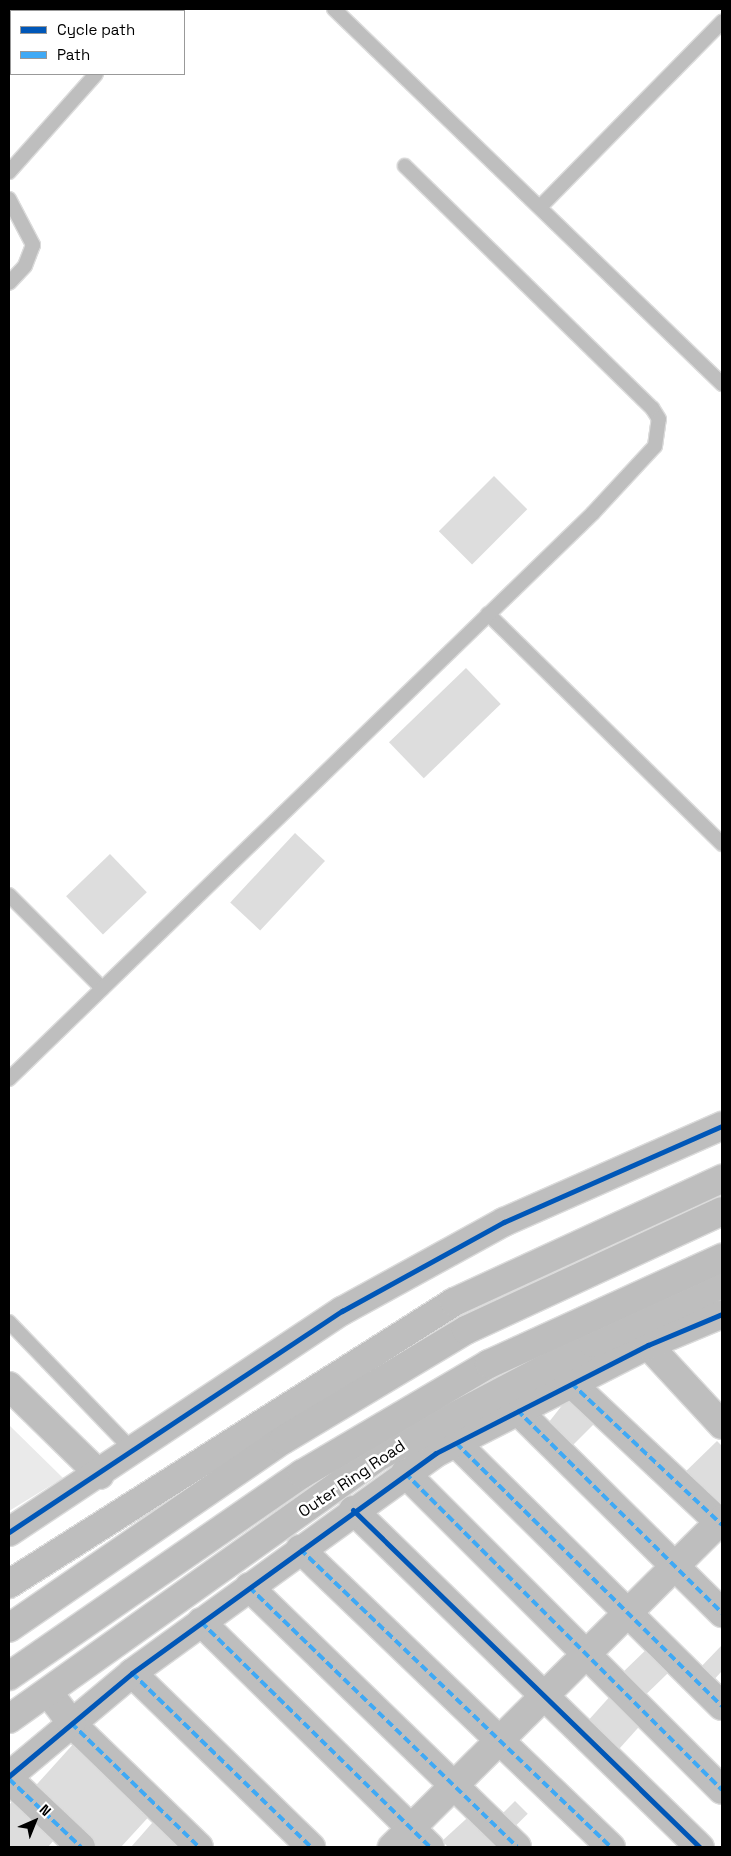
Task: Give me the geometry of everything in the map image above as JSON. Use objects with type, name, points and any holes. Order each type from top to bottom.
[{"type":"main road","points":[[9,1628],[283,1440],[458,1335],[722,1211]]},
{"type":"main road","name":"Outer Ring Road","points":[[9,1676],[328,1459],[489,1364],[722,1258]]},
{"type":"street","points":[[9,1532],[100,1475],[351,1307],[504,1222],[722,1126]]},
{"type":"street","points":[[9,1584],[454,1302],[722,1179]]},
{"type":"street","name":"Outer Ring Road","points":[[9,1719],[381,1455],[594,1343],[722,1284]]},
{"type":"street","points":[[81,1847],[9,1777],[71,1723],[200,1622],[405,1473],[517,1410],[648,1345],[722,1314]]},
{"type":"street","points":[[648,1345],[722,1425]]},
{"type":"street","points":[[401,1838],[453,1784],[546,1697],[584,1654],[672,1564],[721,1522],[571,1384]]},
{"type":"street","points":[[9,1386],[100,1475]]},
{"type":"street","points":[[517,1410],[722,1613]]},
{"type":"street","points":[[456,1443],[722,1706]]},
{"type":"street","points":[[405,1473],[722,1790]]},
{"type":"street","points":[[353,1510],[700,1847]]},
{"type":"street","points":[[300,1549],[611,1847]]},
{"type":"street","points":[[249,1586],[518,1847]]},
{"type":"street","points":[[200,1622],[401,1838],[430,1847]]},
{"type":"street","points":[[132,1674],[311,1847]]},
{"type":"street","points":[[48,1692],[71,1723],[199,1847]]},
{"type":"lane","points":[[334,9],[722,384]]},
{"type":"lane","points":[[540,207],[722,22]]},
{"type":"lane","points":[[9,172],[95,75]]},
{"type":"lane","points":[[9,1079],[488,614],[640,465],[655,446],[659,419],[405,166]]},
{"type":"lane","points":[[9,199],[33,245],[25,266],[9,283]]},
{"type":"lane","points":[[488,614],[722,844]]},
{"type":"lane","points":[[9,895],[102,988]]},
{"type":"lane","points":[[9,1322],[134,1452]]},
{"type":"shaded area","points":[[9,1425],[63,1478],[9,1511]]},
{"type":"building","points":[[494,476],[527,509],[472,564],[439,531]]},
{"type":"building","points":[[466,668],[501,704],[424,778],[389,742]]},
{"type":"building","points":[[295,833],[325,861],[260,930],[230,902]]},
{"type":"building","points":[[110,854],[147,892],[103,934],[66,896]]},
{"type":"building","points":[[571,1394],[601,1417],[571,1447],[545,1427]]},
{"type":"building","points":[[717,1441],[722,1446],[722,1509],[679,1478]]},
{"type":"building","points":[[651,1645],[673,1668],[643,1697],[621,1674]]},
{"type":"building","points":[[722,1645],[722,1671],[709,1685],[696,1672]]},
{"type":"building","points":[[613,1693],[644,1721],[619,1749],[588,1721]]},
{"type":"building","points":[[76,1741],[154,1811],[121,1847],[90,1847],[29,1793]]},
{"type":"building","points":[[20,1793],[62,1831],[48,1847],[9,1847],[9,1805]]},
{"type":"building","points":[[515,1801],[528,1814],[512,1829],[499,1817]]},
{"type":"building","points":[[477,1809],[499,1847],[448,1847],[442,1841]]},
{"type":"building","points":[[160,1814],[197,1847],[131,1847]]},
{"type":"marked path","points":[[571,1383],[722,1525]]},
{"type":"marked path","points":[[517,1410],[722,1613]]},
{"type":"marked path","points":[[456,1443],[722,1706]]},
{"type":"marked path","points":[[405,1473],[722,1790]]},
{"type":"marked path","points":[[300,1549],[611,1847]]},
{"type":"marked path","points":[[249,1587],[517,1847]]},
{"type":"marked path","points":[[201,1622],[430,1847]]},
{"type":"marked path","points":[[132,1673],[311,1847]]},
{"type":"marked path","points":[[71,1723],[199,1847]]},
{"type":"marked path","points":[[9,1779],[81,1847]]},
{"type":"cycle path","points":[[9,1532],[342,1311],[504,1222],[722,1126]]},
{"type":"cycle path","points":[[9,1776],[132,1673],[436,1453],[648,1345],[722,1314]]},
{"type":"cycle path","points":[[353,1510],[700,1847]]}]
